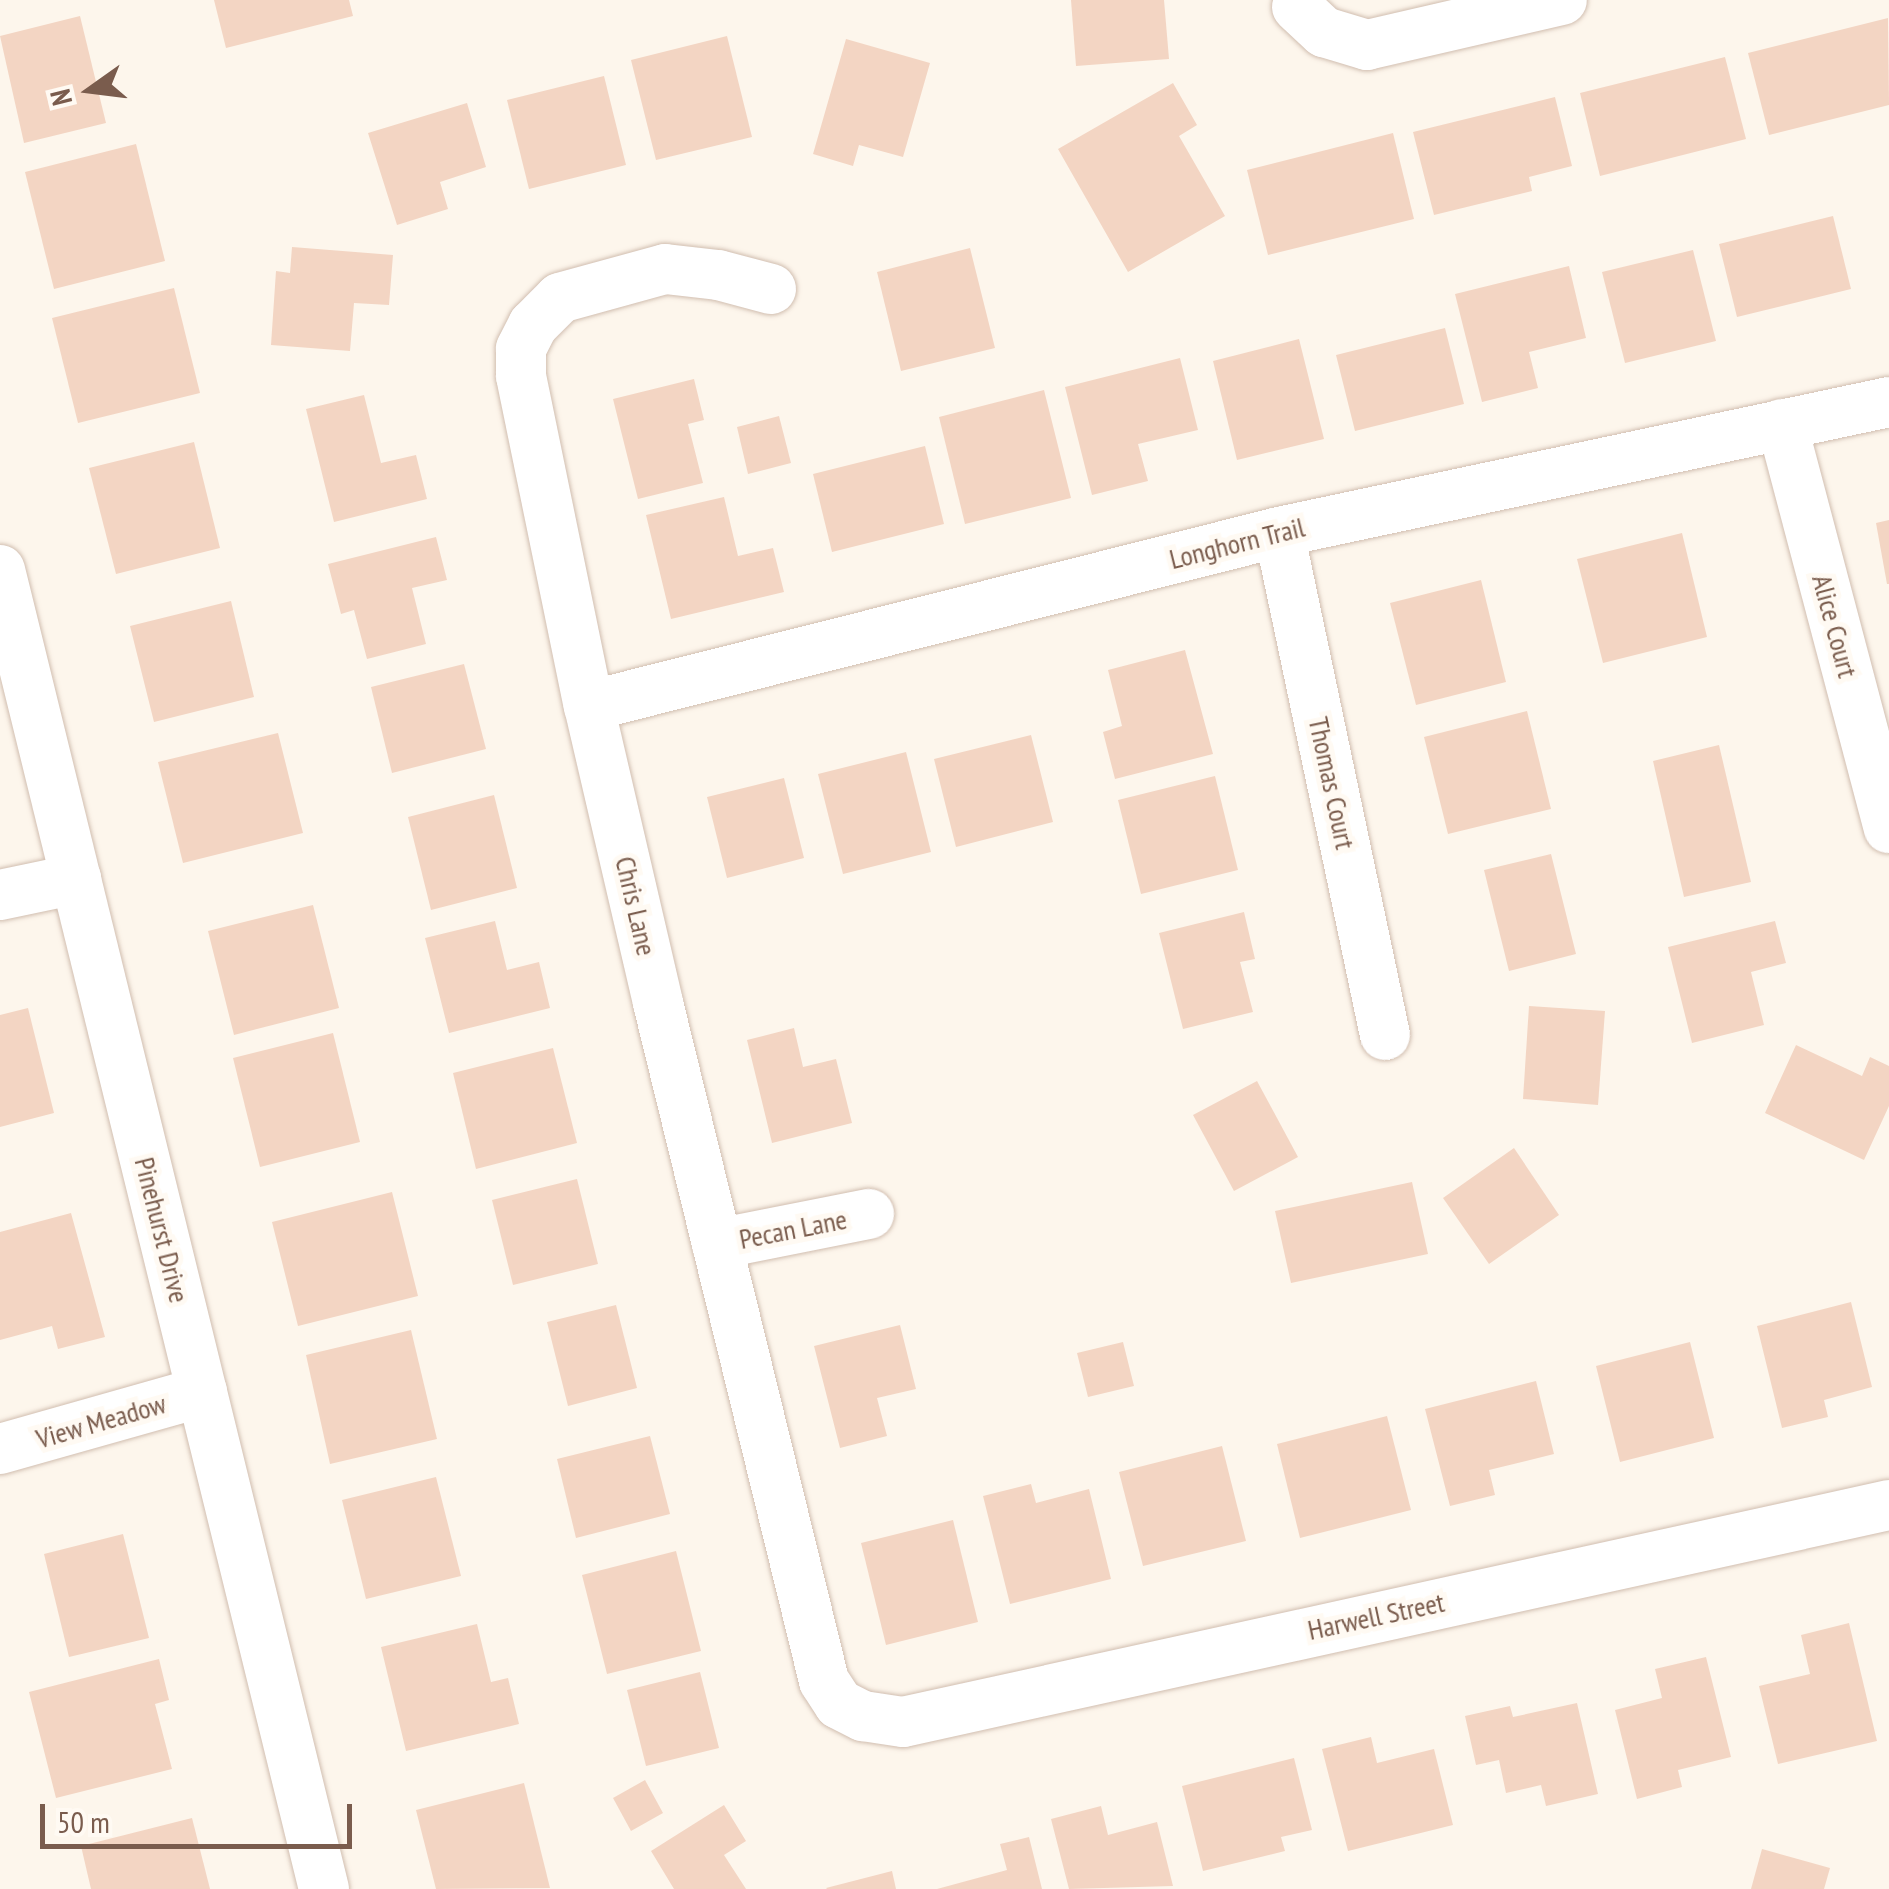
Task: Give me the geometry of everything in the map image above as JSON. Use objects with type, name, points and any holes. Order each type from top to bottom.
[{"type":"street","points":[[1297,7],[1324,32],[1367,45],[1562,0]]},
{"type":"street","name":"Chris Lane","points":[[771,289],[718,275],[664,269],[560,298],[533,325],[521,349],[521,376],[589,706],[824,1681],[839,1704],[863,1716]]},
{"type":"street","name":"Longhorn Trail","points":[[589,706],[1279,532],[1889,402]]},
{"type":"street","name":"Alice Court","points":[[1782,424],[1889,828]]},
{"type":"street","name":"Thomas Court","points":[[1279,532],[1385,1035]]},
{"type":"street","name":"Pinehurst Drive","points":[[0,570],[324,1889]]},
{"type":"street","points":[[0,895],[76,879]]},
{"type":"street","name":"Pecan Lane","points":[[718,1244],[869,1214]]},
{"type":"street","name":"View Meadow","points":[[0,1450],[202,1392]]},
{"type":"street","name":"Harwell Street","points":[[863,1716],[903,1722],[1889,1505]]},
{"type":"building","points":[[214,0],[349,0],[353,16],[226,48]]},
{"type":"building","points":[[1071,0],[1164,0],[1169,59],[1076,66]]},
{"type":"building","points":[[80,16],[106,123],[24,143],[0,36]]},
{"type":"building","points":[[1888,18],[1889,105],[1769,135],[1748,53]]},
{"type":"building","points":[[727,36],[752,137],[656,160],[631,60]]},
{"type":"building","points":[[846,39],[930,63],[903,157],[859,145],[853,166],[813,154]]},
{"type":"building","points":[[1725,57],[1746,139],[1600,176],[1580,93]]},
{"type":"building","points":[[604,76],[626,165],[529,189],[507,100]]},
{"type":"building","points":[[1173,83],[1197,125],[1179,136],[1225,216],[1128,272],[1058,149]]},
{"type":"building","points":[[1555,97],[1572,166],[1529,177],[1532,191],[1434,215],[1413,132]]},
{"type":"building","points":[[467,103],[486,167],[440,182],[448,209],[397,225],[368,133]]},
{"type":"building","points":[[1393,133],[1414,219],[1268,255],[1247,170]]},
{"type":"building","points":[[136,144],[165,261],[54,289],[25,172]]},
{"type":"building","points":[[1833,216],[1851,289],[1737,317],[1719,244]]},
{"type":"building","points":[[292,247],[393,255],[389,305],[354,303],[350,351],[271,345],[276,271],[290,273]]},
{"type":"building","points":[[970,248],[995,348],[901,371],[877,272]]},
{"type":"building","points":[[1693,250],[1716,341],[1625,363],[1602,272]]},
{"type":"building","points":[[1569,266],[1586,338],[1529,352],[1538,388],[1482,402],[1455,294]]},
{"type":"building","points":[[174,288],[200,393],[78,423],[52,318]]},
{"type":"building","points":[[1445,328],[1464,404],[1355,431],[1336,355]]},
{"type":"building","points":[[1299,339],[1324,439],[1237,460],[1213,361]]},
{"type":"building","points":[[1180,358],[1198,430],[1138,444],[1148,481],[1092,495],[1065,387]]},
{"type":"building","points":[[694,379],[704,420],[688,424],[703,483],[638,499],[613,399]]},
{"type":"building","points":[[1044,390],[1071,498],[965,524],[939,417]]},
{"type":"building","points":[[364,395],[381,463],[416,455],[427,499],[334,522],[306,409]]},
{"type":"building","points":[[779,416],[791,463],[748,474],[737,427]]},
{"type":"building","points":[[194,442],[220,548],[116,574],[89,468]]},
{"type":"building","points":[[925,446],[944,524],[832,552],[813,474]]},
{"type":"building","points":[[724,497],[738,556],[773,548],[784,592],[671,619],[646,515]]},
{"type":"building","points":[[1889,520],[1889,584],[1887,584],[1876,523]]},
{"type":"building","points":[[1682,533],[1707,637],[1603,663],[1577,559]]},
{"type":"building","points":[[436,537],[447,580],[412,588],[426,644],[367,659],[354,610],[341,614],[328,564]]},
{"type":"building","points":[[1481,580],[1506,682],[1416,705],[1390,603]]},
{"type":"building","points":[[231,601],[254,697],[154,722],[130,626]]},
{"type":"building","points":[[1185,650],[1213,754],[1115,779],[1103,732],[1122,726],[1108,670]]},
{"type":"building","points":[[464,664],[486,749],[392,773],[371,687]]},
{"type":"building","points":[[1527,711],[1551,809],[1448,834],[1424,737]]},
{"type":"building","points":[[278,733],[303,833],[183,863],[158,762]]},
{"type":"building","points":[[1031,735],[1053,822],[956,847],[934,759]]},
{"type":"building","points":[[1719,745],[1751,882],[1684,897],[1653,761]]},
{"type":"building","points":[[906,752],[931,852],[843,874],[818,774]]},
{"type":"building","points":[[1215,776],[1238,870],[1141,894],[1118,800]]},
{"type":"building","points":[[784,778],[804,858],[727,878],[707,797]]},
{"type":"building","points":[[494,795],[517,888],[431,910],[408,817]]},
{"type":"building","points":[[1551,854],[1576,954],[1509,971],[1484,870]]},
{"type":"building","points":[[313,905],[339,1008],[234,1035],[208,931]]},
{"type":"building","points":[[1244,912],[1255,959],[1240,962],[1253,1012],[1183,1029],[1159,933]]},
{"type":"building","points":[[495,921],[507,970],[539,962],[550,1008],[449,1033],[425,938]]},
{"type":"building","points":[[1775,921],[1786,963],[1751,972],[1764,1025],[1692,1043],[1668,947]]},
{"type":"building","points":[[1529,1006],[1605,1011],[1598,1105],[1523,1099]]},
{"type":"building","points":[[28,1008],[54,1113],[0,1127],[0,1015]]},
{"type":"building","points":[[794,1028],[803,1067],[836,1059],[852,1123],[772,1143],[747,1040]]},
{"type":"building","points":[[333,1033],[360,1142],[260,1167],[233,1058]]},
{"type":"building","points":[[1796,1045],[1862,1076],[1870,1057],[1889,1066],[1889,1106],[1864,1160],[1765,1113]]},
{"type":"building","points":[[553,1048],[577,1143],[476,1169],[453,1073]]},
{"type":"building","points":[[1257,1081],[1298,1157],[1234,1191],[1193,1115]]},
{"type":"building","points":[[1514,1148],[1559,1215],[1489,1264],[1443,1198]]},
{"type":"building","points":[[577,1179],[598,1264],[513,1285],[492,1200]]},
{"type":"building","points":[[1412,1182],[1428,1254],[1291,1283],[1275,1211]]},
{"type":"building","points":[[392,1192],[418,1296],[298,1326],[272,1222]]},
{"type":"building","points":[[71,1213],[105,1337],[58,1349],[52,1326],[0,1340],[0,1232]]},
{"type":"building","points":[[1851,1302],[1872,1387],[1824,1400],[1828,1417],[1782,1428],[1757,1326]]},
{"type":"building","points":[[616,1305],[637,1388],[568,1406],[547,1322]]},
{"type":"building","points":[[900,1325],[916,1389],[877,1398],[887,1436],[840,1448],[814,1346]]},
{"type":"building","points":[[411,1330],[437,1439],[330,1464],[306,1355]]},
{"type":"building","points":[[1123,1342],[1134,1386],[1088,1397],[1077,1353]]},
{"type":"building","points":[[1690,1342],[1714,1438],[1620,1462],[1596,1366]]},
{"type":"building","points":[[1536,1381],[1554,1454],[1489,1470],[1495,1495],[1450,1506],[1425,1409]]},
{"type":"building","points":[[1387,1416],[1411,1510],[1300,1538],[1277,1444]]},
{"type":"building","points":[[650,1436],[670,1514],[576,1538],[557,1459]]},
{"type":"building","points":[[1222,1446],[1246,1541],[1143,1566],[1119,1472]]},
{"type":"building","points":[[436,1477],[461,1576],[366,1599],[342,1500]]},
{"type":"building","points":[[1031,1484],[1036,1503],[1089,1489],[1111,1579],[1010,1604],[983,1496]]},
{"type":"building","points":[[953,1520],[978,1622],[886,1645],[861,1543]]},
{"type":"building","points":[[123,1534],[149,1638],[69,1657],[44,1554]]},
{"type":"building","points":[[676,1551],[701,1651],[607,1674],[582,1575]]},
{"type":"building","points":[[1849,1623],[1877,1741],[1778,1764],[1759,1686],[1810,1674],[1801,1635]]},
{"type":"building","points":[[477,1624],[491,1682],[508,1678],[519,1724],[406,1751],[381,1647]]},
{"type":"building","points":[[1706,1657],[1731,1757],[1678,1770],[1682,1787],[1637,1799],[1615,1710],[1662,1698],[1655,1669]]},
{"type":"building","points":[[159,1659],[169,1700],[155,1704],[172,1769],[56,1798],[29,1692]]},
{"type":"building","points":[[700,1672],[719,1748],[646,1766],[627,1690]]},
{"type":"building","points":[[1577,1703],[1598,1794],[1546,1806],[1541,1785],[1506,1793],[1499,1760],[1476,1765],[1465,1716],[1510,1706],[1513,1717]]},
{"type":"building","points":[[1371,1737],[1377,1763],[1434,1749],[1453,1825],[1348,1851],[1322,1749]]},
{"type":"building","points":[[1294,1758],[1312,1830],[1281,1837],[1285,1851],[1203,1871],[1182,1786]]},
{"type":"building","points":[[645,1780],[663,1813],[631,1831],[613,1798]]},
{"type":"building","points":[[524,1783],[550,1888],[436,1889],[416,1810]]},
{"type":"building","points":[[724,1805],[746,1841],[724,1855],[746,1889],[674,1889],[651,1851]]},
{"type":"building","points":[[1101,1806],[1108,1835],[1157,1822],[1173,1886],[1069,1889],[1051,1819]]},
{"type":"building","points":[[192,1818],[210,1889],[91,1889],[81,1846]]},
{"type":"building","points":[[1029,1837],[1042,1889],[937,1889],[1007,1870],[1000,1844]]},
{"type":"building","points":[[1762,1849],[1830,1868],[1824,1889],[1751,1889]]},
{"type":"building","points":[[892,1871],[896,1889],[826,1888]]}]
